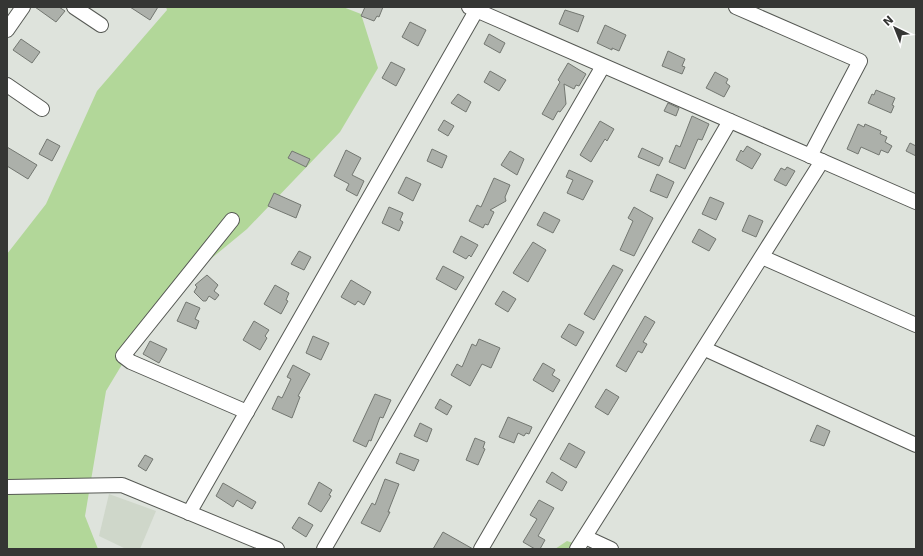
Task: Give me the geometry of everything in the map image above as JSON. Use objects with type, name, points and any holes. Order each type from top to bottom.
[{"type":"street","points":[[7,30],[23,7]]},
{"type":"street","points":[[74,7],[101,25]]},
{"type":"street","points":[[611,549],[581,543],[762,257],[816,159],[860,61],[736,7]]},
{"type":"street","points":[[189,513],[472,9],[916,202]]},
{"type":"street","points":[[324,549],[603,66]]},
{"type":"street","points":[[7,85],[42,109]]},
{"type":"street","points":[[481,549],[730,121]]},
{"type":"street","points":[[232,220],[123,356],[131,362],[247,412]]},
{"type":"street","points":[[762,257],[916,325]]},
{"type":"street","points":[[705,349],[916,445]]},
{"type":"street","points":[[7,487],[122,485],[277,549]]},
{"type":"shaded area","points":[[109,494],[156,511],[140,549],[126,549],[99,536]]},
{"type":"green space","points":[[166,7],[343,7],[361,14],[378,68],[340,132],[247,229],[161,300],[106,391],[85,516],[98,549],[7,549],[7,254],[46,204],[97,91],[167,10]]},
{"type":"green space","points":[[567,541],[576,544],[573,549],[555,549]]},
{"type":"building","points":[[35,7],[59,7],[65,11],[56,22]]},
{"type":"building","points":[[130,7],[158,7],[150,20]]},
{"type":"building","points":[[365,7],[383,7],[379,17],[377,16],[374,21],[361,16]]},
{"type":"building","points":[[565,10],[584,16],[578,32],[559,24]]},
{"type":"building","points":[[410,22],[426,30],[418,46],[402,37]]},
{"type":"building","points":[[605,25],[626,35],[619,51],[612,48],[612,50],[597,43]]},
{"type":"building","points":[[489,34],[505,43],[500,53],[484,44]]},
{"type":"building","points":[[21,39],[40,52],[32,63],[13,50]]},
{"type":"building","points":[[668,51],[685,59],[682,66],[685,67],[682,74],[662,66]]},
{"type":"building","points":[[391,62],[405,69],[396,86],[382,78]]},
{"type":"building","points":[[568,63],[586,74],[579,86],[576,85],[574,89],[564,84],[566,104],[560,112],[558,111],[553,120],[542,114],[560,82],[558,80]]},
{"type":"building","points":[[490,71],[506,80],[499,91],[484,82]]},
{"type":"building","points":[[715,72],[728,79],[726,83],[730,86],[724,97],[706,88]]},
{"type":"building","points":[[876,90],[895,98],[891,113],[868,103],[872,94],[874,95]]},
{"type":"building","points":[[458,94],[471,102],[466,112],[451,103]]},
{"type":"building","points":[[668,103],[679,108],[676,116],[664,111]]},
{"type":"building","points":[[692,116],[709,124],[702,140],[698,139],[685,169],[669,162],[676,145],[680,147]]},
{"type":"building","points":[[444,120],[454,126],[448,136],[438,130]]},
{"type":"building","points":[[600,121],[614,129],[607,141],[605,139],[591,162],[580,155]]},
{"type":"building","points":[[858,124],[864,127],[865,124],[881,131],[880,134],[887,137],[885,142],[892,146],[888,153],[881,150],[879,155],[861,147],[858,154],[847,149]]},
{"type":"building","points":[[47,139],[60,146],[52,161],[39,154]]},
{"type":"building","points":[[910,143],[916,146],[916,156],[906,151]]},
{"type":"building","points":[[747,146],[761,154],[752,169],[736,160],[741,150],[743,152]]},
{"type":"building","points":[[7,147],[37,165],[28,179],[7,166]]},
{"type":"building","points":[[642,148],[663,158],[659,166],[638,157]]},
{"type":"building","points":[[432,149],[447,156],[442,168],[427,161]]},
{"type":"building","points":[[346,150],[361,158],[352,175],[364,181],[357,196],[346,190],[349,184],[334,176]]},
{"type":"building","points":[[292,151],[310,159],[306,167],[288,158]]},
{"type":"building","points":[[510,151],[524,159],[517,175],[501,165]]},
{"type":"building","points":[[787,167],[795,171],[786,186],[774,180],[781,168],[785,170]]},
{"type":"building","points":[[569,170],[593,181],[583,200],[567,193],[573,180],[566,177]]},
{"type":"building","points":[[657,174],[674,182],[667,198],[650,191]]},
{"type":"building","points":[[406,177],[421,184],[413,201],[398,193]]},
{"type":"building","points":[[494,178],[510,185],[505,197],[506,201],[490,210],[494,212],[488,225],[485,224],[483,228],[469,221],[477,205],[481,207]]},
{"type":"building","points":[[274,193],[301,205],[296,218],[268,206]]},
{"type":"building","points":[[710,197],[724,203],[716,220],[702,214]]},
{"type":"building","points":[[389,207],[403,213],[400,220],[403,222],[399,231],[382,223]]},
{"type":"building","points":[[634,207],[653,218],[634,256],[620,250],[633,221],[628,218]]},
{"type":"building","points":[[544,212],[560,220],[553,233],[537,225]]},
{"type":"building","points":[[749,215],[763,221],[756,237],[742,231]]},
{"type":"building","points":[[699,229],[716,239],[709,251],[692,242]]},
{"type":"building","points":[[461,236],[478,245],[471,257],[469,255],[466,259],[453,252]]},
{"type":"building","points":[[533,242],[546,250],[528,282],[513,273]]},
{"type":"building","points":[[299,251],[311,257],[304,270],[291,264]]},
{"type":"building","points":[[613,265],[623,270],[594,320],[584,314]]},
{"type":"building","points":[[443,266],[464,277],[456,290],[436,279]]},
{"type":"building","points":[[207,275],[218,285],[214,291],[219,295],[215,300],[209,296],[206,301],[203,301],[194,292],[197,287],[195,285]]},
{"type":"building","points":[[351,280],[371,292],[364,305],[358,301],[355,305],[341,297]]},
{"type":"building","points":[[275,285],[289,293],[286,300],[288,301],[281,314],[264,304]]},
{"type":"building","points":[[503,291],[516,299],[508,312],[495,304]]},
{"type":"building","points":[[186,302],[200,308],[195,319],[199,321],[196,329],[177,321]]},
{"type":"building","points":[[645,316],[655,322],[643,342],[647,344],[642,353],[638,351],[626,372],[616,366]]},
{"type":"building","points":[[254,321],[269,330],[265,336],[267,338],[260,350],[243,340]]},
{"type":"building","points":[[569,324],[584,332],[576,346],[561,337]]},
{"type":"building","points":[[313,336],[329,343],[321,360],[306,353]]},
{"type":"building","points":[[479,339],[500,348],[491,368],[482,364],[470,386],[451,375],[457,364],[462,367],[472,344],[476,346]]},
{"type":"building","points":[[150,341],[167,349],[159,363],[143,354]]},
{"type":"building","points":[[543,363],[555,370],[552,375],[560,380],[553,392],[533,380]]},
{"type":"building","points":[[293,365],[310,374],[298,396],[300,397],[292,418],[272,409],[278,396],[282,398],[291,379],[287,377]]},
{"type":"building","points":[[606,389],[619,397],[608,415],[595,407]]},
{"type":"building","points":[[375,394],[391,400],[383,418],[380,417],[371,441],[369,440],[366,447],[353,441]]},
{"type":"building","points":[[440,399],[452,406],[447,415],[435,408]]},
{"type":"building","points":[[508,417],[532,427],[529,434],[526,433],[524,436],[518,433],[514,443],[499,437]]},
{"type":"building","points":[[420,423],[432,429],[427,442],[414,436]]},
{"type":"building","points":[[817,425],[830,431],[824,446],[810,441]]},
{"type":"building","points":[[475,438],[485,442],[483,448],[485,449],[478,465],[466,460]]},
{"type":"building","points":[[569,443],[585,452],[576,468],[560,459]]},
{"type":"building","points":[[400,453],[419,460],[414,471],[396,463]]},
{"type":"building","points":[[145,455],[153,459],[146,471],[138,466]]},
{"type":"building","points":[[552,472],[567,482],[562,491],[546,482]]},
{"type":"building","points":[[385,479],[399,484],[388,512],[390,512],[380,532],[361,523],[372,503],[375,505]]},
{"type":"building","points":[[319,482],[332,490],[329,495],[331,496],[321,512],[308,504]]},
{"type":"building","points":[[223,483],[256,502],[252,509],[237,500],[233,507],[216,496]]},
{"type":"building","points":[[539,500],[554,508],[538,536],[545,540],[540,549],[535,549],[523,542],[537,519],[530,515]]},
{"type":"building","points":[[299,517],[313,525],[306,537],[292,528]]},
{"type":"building","points":[[443,532],[473,549],[433,549]]}]
